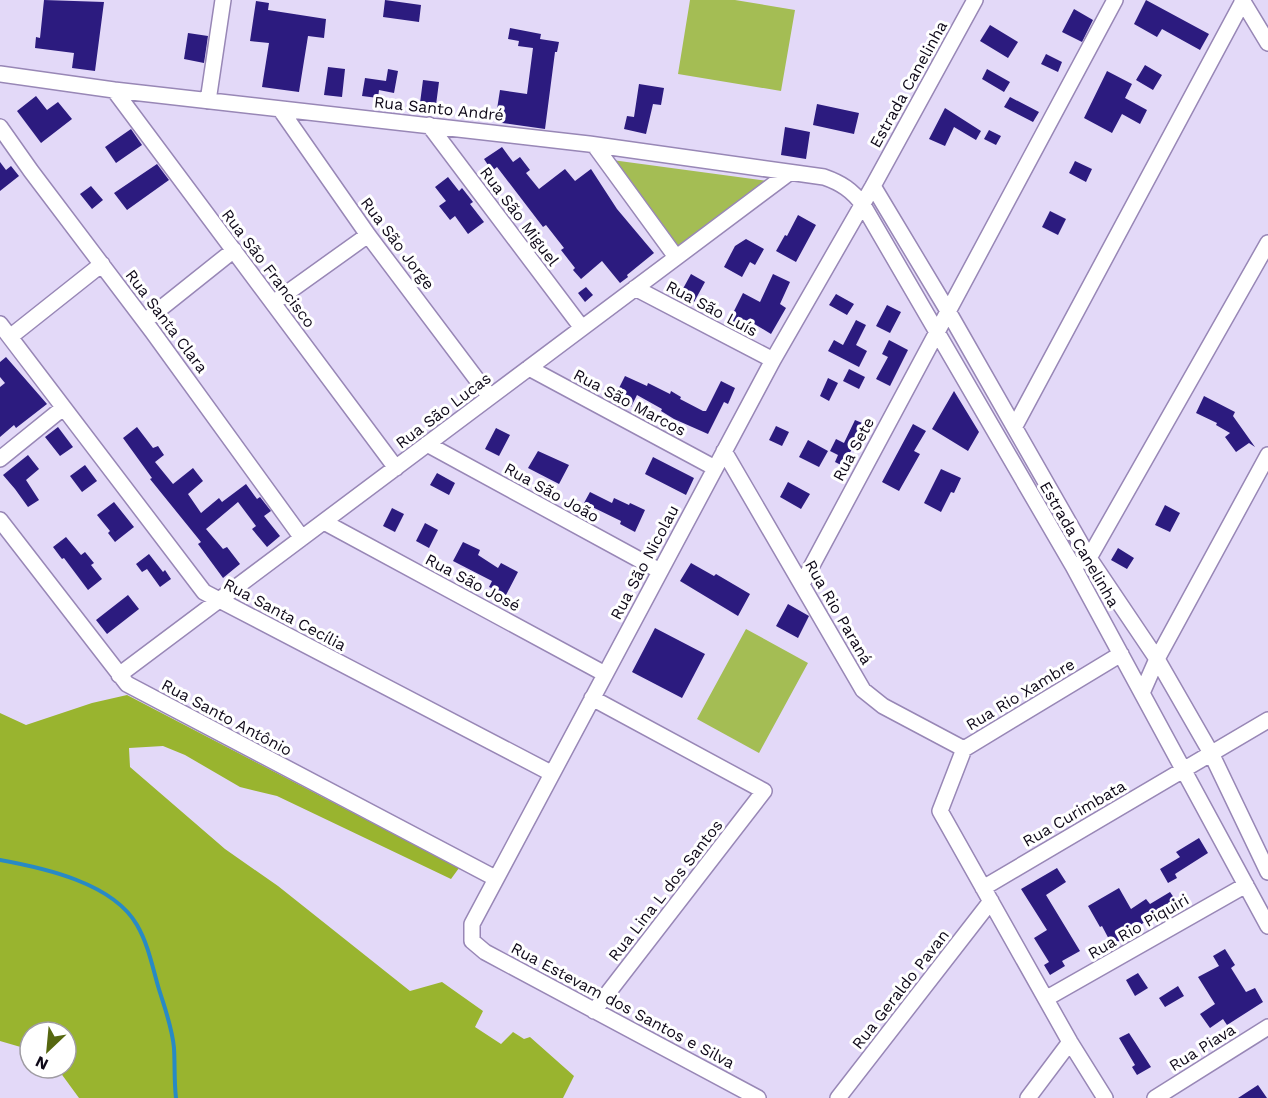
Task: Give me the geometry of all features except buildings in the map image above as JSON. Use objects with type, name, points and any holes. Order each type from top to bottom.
[{"type":"street","points":[[208,101],[223,0]]},
{"type":"street","name":"Estrada Canelinha","points":[[975,0],[863,205],[1073,566],[1268,926]]},
{"type":"street","name":"Rua Sete","points":[[802,584],[1114,0]]},
{"type":"street","points":[[1243,1],[1268,43]]},
{"type":"street","points":[[1015,426],[1243,1]]},
{"type":"street","name":"Rua Santo André","points":[[0,74],[114,90],[429,125],[824,177],[841,183],[853,192],[863,205]]},
{"type":"street","name":"Rua São Francisco","points":[[114,90],[396,468]]},
{"type":"street","name":"Rua São Jorge","points":[[280,109],[368,235],[490,397]]},
{"type":"street","name":"Rua São Miguel","points":[[429,125],[582,328]]},
{"type":"street","name":"Rua Santa Clara","points":[[0,127],[145,321],[302,538]]},
{"type":"street","points":[[595,146],[676,257]]},
{"type":"street","name":"Rua São Lucas","points":[[119,675],[789,173]]},
{"type":"street","name":"Estrada Canelinha","points":[[873,186],[1015,426],[1089,558],[1157,659],[1211,753],[1268,872]]},
{"type":"street","name":"Rua São Nicolau","points":[[472,941],[472,924],[495,878],[772,360],[863,205]]},
{"type":"street","points":[[273,303],[368,235]]},
{"type":"street","points":[[1073,566],[1089,558],[1268,246]]},
{"type":"street","points":[[145,321],[234,250]]},
{"type":"street","points":[[10,337],[102,264]]},
{"type":"street","name":"Rua São Luís","points":[[635,288],[772,360]]},
{"type":"street","name":"Rua Santa Cecília","points":[[0,324],[204,592],[551,773]]},
{"type":"street","name":"Rua São Marcos","points":[[529,368],[715,468]]},
{"type":"street","points":[[0,459],[63,408]]},
{"type":"street","name":"Rua São João","points":[[427,444],[660,571]]},
{"type":"street","name":"Rua Rio Paraná","points":[[724,451],[867,694],[883,706],[964,749]]},
{"type":"street","points":[[1142,693],[1157,659],[1268,455]]},
{"type":"street","name":"Rua Santo Antônio","points":[[0,520],[127,684],[495,878]]},
{"type":"street","name":"Rua São José","points":[[324,522],[605,674]]},
{"type":"street","name":"Rua Rio Xambre","points":[[987,895],[940,811],[964,749],[1121,654]]},
{"type":"street","name":"Rua Lina L dos Santos","points":[[592,698],[764,791],[594,1011]]},
{"type":"street","name":"Rua Curimbata","points":[[987,895],[1211,753],[1268,720]]},
{"type":"street","name":"Rua Rio Piquiri","points":[[1047,998],[1246,885]]},
{"type":"street","points":[[987,895],[1105,1098]]},
{"type":"street","name":"Rua Geraldo Pavan","points":[[838,1098],[987,895]]},
{"type":"street","name":"Rua Estevam dos Santos e Silva","points":[[472,941],[485,952],[758,1098]]},
{"type":"street","name":"Rua Piava","points":[[1155,1098],[1268,1027]]},
{"type":"street","points":[[1028,1098],[1071,1042]]},
{"type":"green space","points":[[690,0],[735,0],[795,10],[781,91],[678,74]]},
{"type":"green space","points":[[612,160],[768,181],[677,248]]},
{"type":"green space","points":[[746,629],[808,663],[759,753],[697,719]]},
{"type":"green space","points":[[127,695],[459,868],[451,879],[277,796],[240,787],[185,755],[163,746],[129,748],[130,767],[225,849],[278,886],[410,991],[442,982],[483,1011],[475,1027],[501,1044],[513,1032],[524,1039],[530,1037],[574,1076],[563,1098],[79,1098],[66,1080],[78,1080],[78,1020],[18,1020],[18,1046],[0,1041],[0,713],[26,725],[92,703]]},
{"type":"waterway","points":[[0,860],[76,880],[112,898],[126,910],[144,940],[168,1016],[174,1048],[176,1098]]}]
